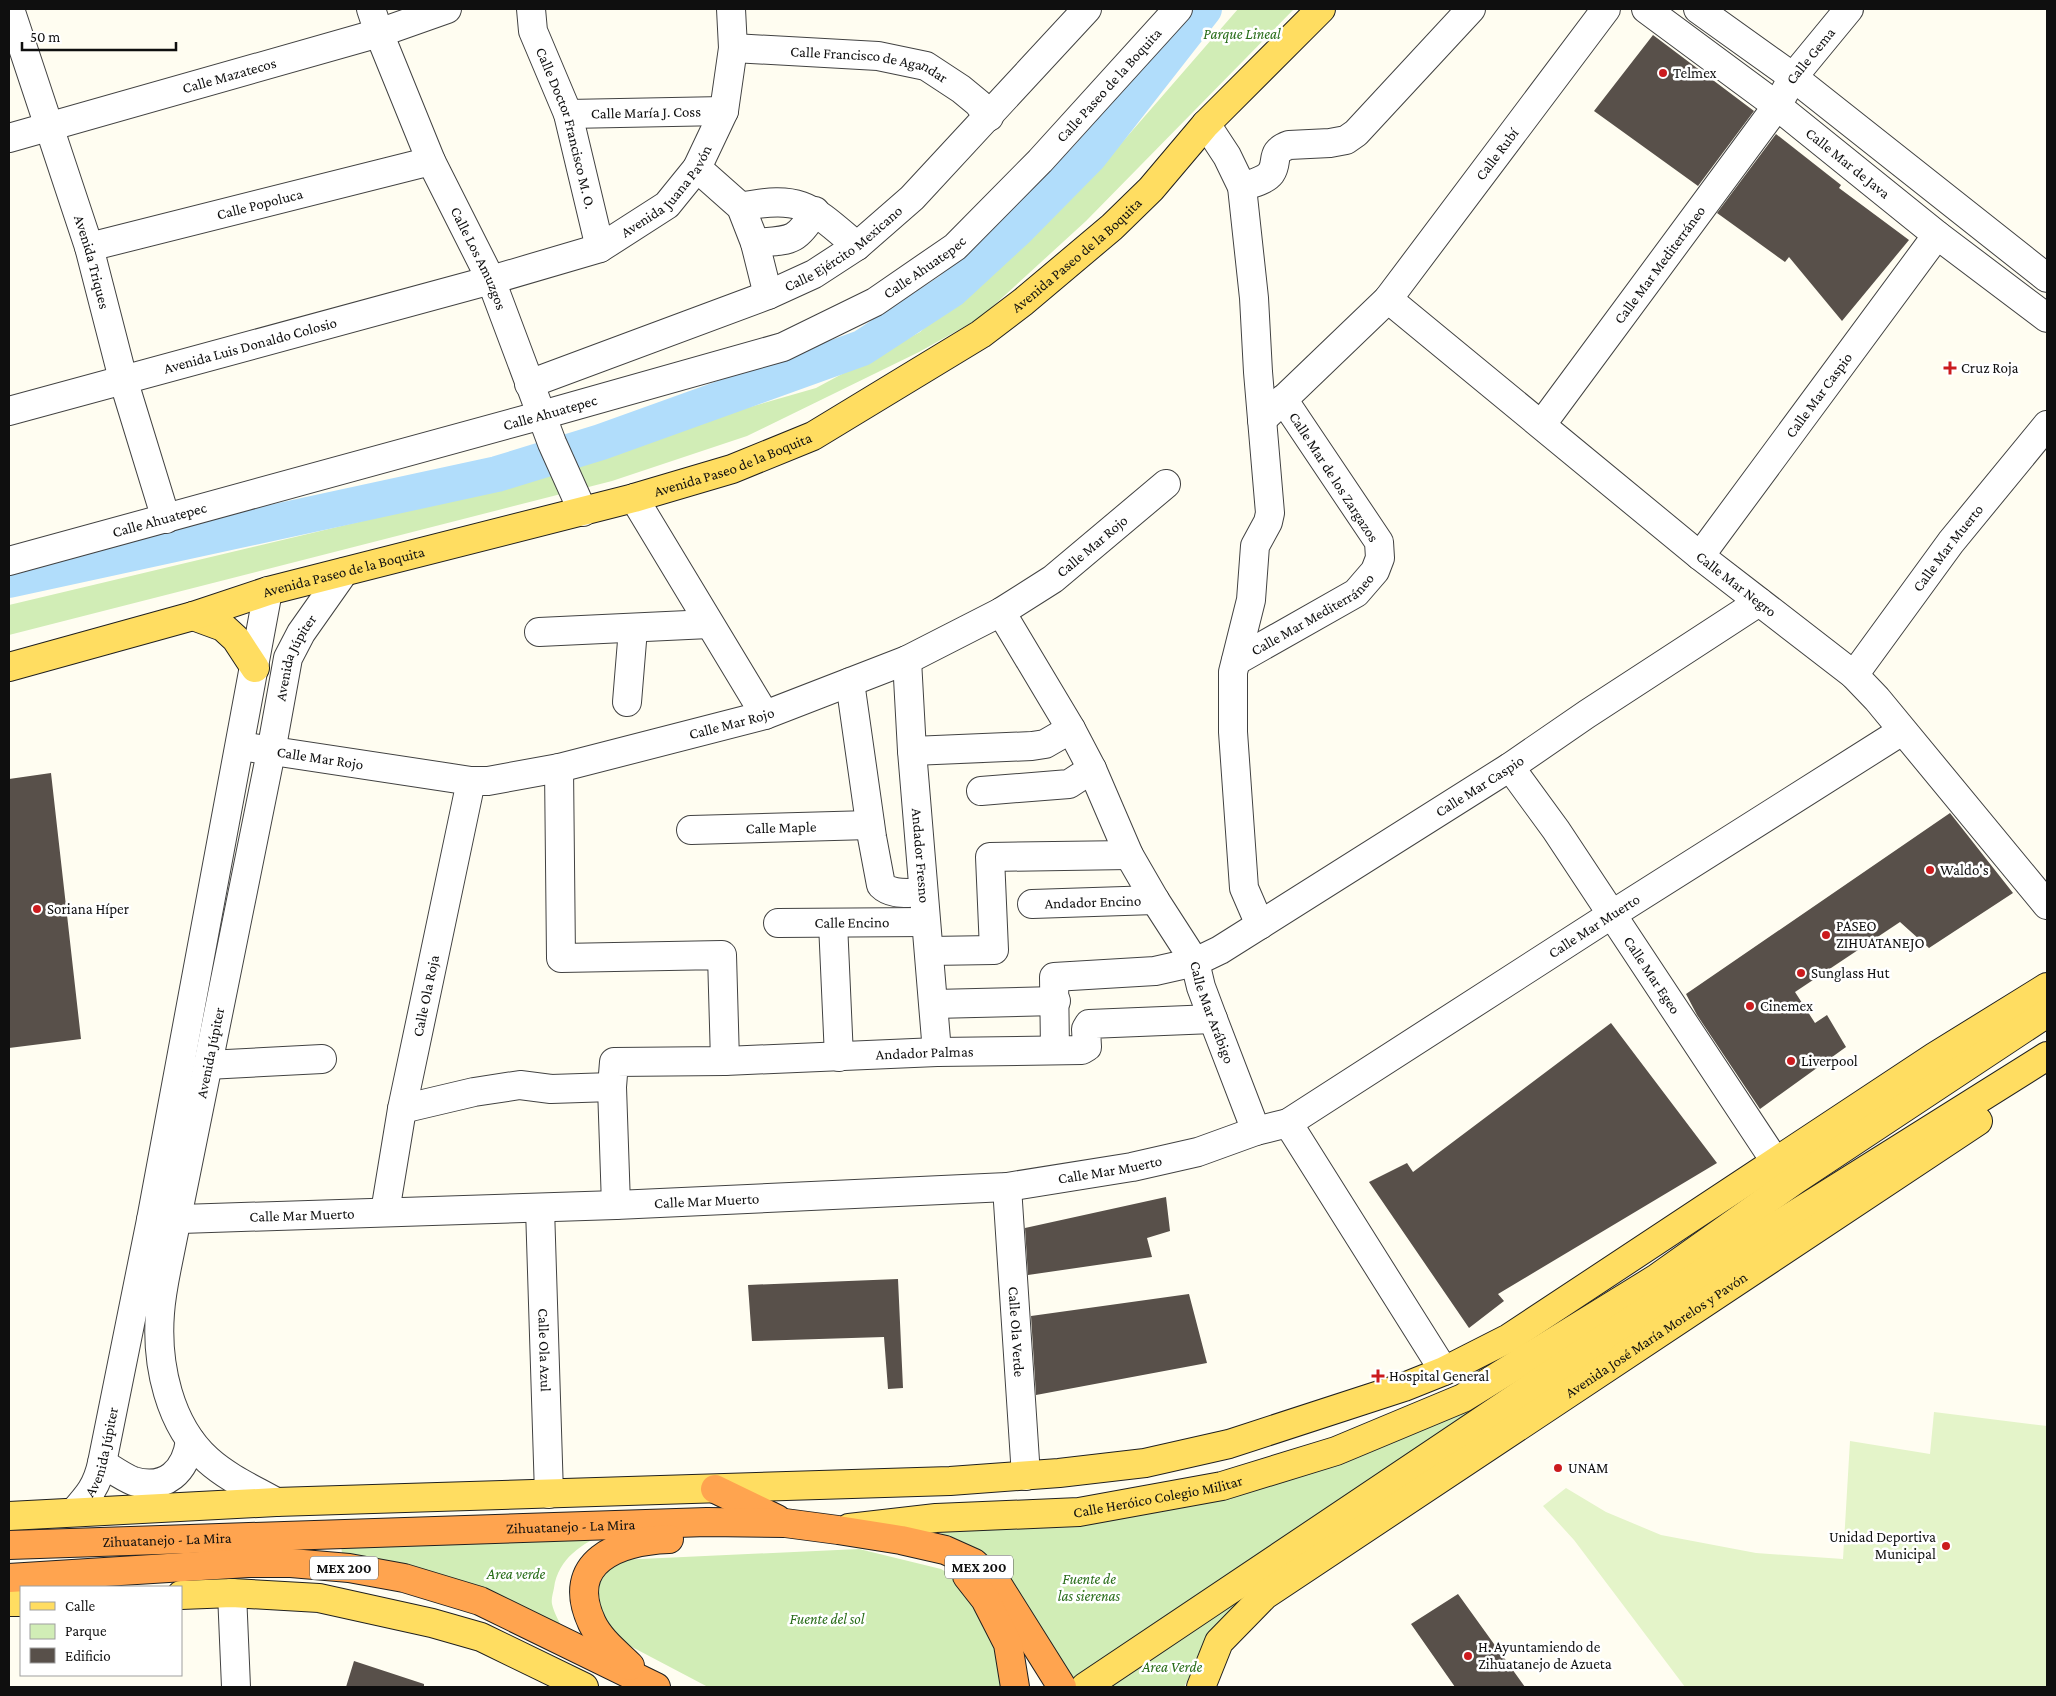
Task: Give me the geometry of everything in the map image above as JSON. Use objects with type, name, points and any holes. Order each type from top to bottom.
[{"type":"highway","points":[[715,1489],[786,1523]]},
{"type":"highway","name":"Zihuatanejo - La Mira","points":[[9,1544],[697,1522],[786,1523],[838,1530],[901,1540],[945,1550],[974,1563],[998,1585],[1062,1687]]},
{"type":"highway","points":[[651,1685],[604,1640],[592,1623],[584,1591],[586,1578],[592,1566],[601,1557],[614,1549],[644,1540],[838,1530]]},
{"type":"highway","points":[[945,1550],[985,1599],[1008,1644],[1015,1687]]},
{"type":"highway","name":"Zihuatanejo - La Mira","points":[[9,1578],[248,1563],[291,1563],[349,1568],[404,1578],[480,1601],[651,1685]]},
{"type":"main road","name":"Avenida Paseo de la Boquita","points":[[9,667],[193,616],[268,591],[634,498],[732,469],[813,436],[981,334],[1023,302],[1112,227],[1151,189],[1206,124],[1321,9]]},
{"type":"main road","points":[[193,616],[222,627],[236,639],[255,668]]},
{"type":"main road","points":[[9,1516],[276,1502],[950,1481],[1026,1476],[1145,1463],[1229,1444],[1351,1405],[1444,1371],[1509,1338],[1934,1057],[2047,987]]},
{"type":"main road","points":[[1636,1253],[1657,1278],[1795,1180],[1958,1074],[2047,1013]]},
{"type":"main road","name":"Avenida José María Morelos y Pavón","points":[[1200,1687],[1219,1642],[1265,1595],[1712,1267],[2047,1056]]},
{"type":"main road","name":"Avenida José María Morelos y Pavón","points":[[1086,1687],[1282,1555],[1498,1425],[2047,1075]]},
{"type":"main road","name":"Calle Heróico Colegio Militar","points":[[838,1530],[936,1518],[1079,1512],[1222,1486],[1336,1451],[1463,1398],[1657,1278]]},
{"type":"main road","points":[[182,1595],[232,1593],[319,1598],[432,1623],[481,1637],[584,1687]]},
{"type":"street","name":"Avenida Triques","points":[[10,9],[89,247],[124,379],[166,519]]},
{"type":"street","name":"Calle Mazatecos","points":[[9,138],[375,21],[447,9]]},
{"type":"street","name":"Calle Doctor Francisco M. O.","points":[[531,9],[534,31],[568,114],[600,248]]},
{"type":"street","name":"Avenida Juana Pavón","points":[[491,280],[600,248],[667,205],[697,168],[724,111],[733,48],[730,9]]},
{"type":"street","name":"Calle Ejército Mexicano","points":[[529,384],[768,295],[814,274],[857,246],[912,198],[1088,9]]},
{"type":"street","name":"Calle Paseo de la Boquita","points":[[1040,161],[1178,9]]},
{"type":"street","points":[[1242,187],[1267,177],[1272,172],[1275,155],[1280,148],[1288,145],[1346,140],[1356,133],[1471,9]]},
{"type":"street","name":"Calle Rubí","points":[[1388,299],[1606,9]]},
{"type":"street","name":"Calle Mar de Java","points":[[1646,9],[1777,106],[1937,235],[2047,318]]},
{"type":"street","points":[[1698,9],[1793,77],[2047,278]]},
{"type":"street","name":"Calle Gema","points":[[1777,106],[1793,77],[1849,9]]},
{"type":"street","name":"Calle Los Amuzgos","points":[[375,21],[431,161],[491,280],[566,479],[582,512]]},
{"type":"street","name":"Calle Francisco de Agandar","points":[[733,48],[878,56],[926,66],[961,89],[989,117]]},
{"type":"street","name":"Calle Mar Mediterráneo","points":[[1542,424],[1777,106]]},
{"type":"street","name":"Calle María J. Coss","points":[[568,114],[724,111]]},
{"type":"street","points":[[1206,124],[1228,156],[1242,187],[1254,298],[1270,513],[1268,522],[1256,546],[1251,600],[1233,672],[1233,732],[1244,888],[1254,929]]},
{"type":"street","name":"Calle Popoluca","points":[[89,247],[431,161]]},
{"type":"street","name":"Calle Ahuatepec","points":[[9,561],[542,415],[782,347],[875,302],[955,246],[1040,161]]},
{"type":"street","points":[[697,168],[741,207],[755,243],[768,295]]},
{"type":"street","points":[[741,207],[788,202],[815,211],[857,246]]},
{"type":"street","points":[[755,243],[785,241],[794,238],[804,230],[815,211]]},
{"type":"street","name":"Calle Mar Caspio","points":[[1700,556],[1937,235]]},
{"type":"street","points":[[1976,264],[1998,239]]},
{"type":"street","name":"Avenida Luis Donaldo Colosio","points":[[9,411],[491,280]]},
{"type":"street","points":[[1262,420],[1388,299]]},
{"type":"street","name":"Calle Mar Negro","points":[[1388,299],[1700,556],[1854,675],[1877,699],[2047,905]]},
{"type":"street","name":"Calle Mar de los Zargazos","points":[[1282,399],[1379,542],[1380,558]]},
{"type":"street","name":"Calle Mar Muerto","points":[[1854,675],[1952,542],[2047,425]]},
{"type":"street","name":"Calle Mar Rojo","points":[[240,746],[471,781],[488,781],[559,768],[766,715],[907,660],[1001,612],[1052,579],[1166,484]]},
{"type":"street","points":[[634,498],[766,715]]},
{"type":"street","name":"Calle Mar Mediterráneo","points":[[1236,661],[1356,593],[1375,571],[1380,558]]},
{"type":"street","name":"Avenida Júpiter","points":[[74,1512],[92,1492],[98,1479],[164,1220],[207,1065],[271,752],[288,658],[301,633],[344,572]]},
{"type":"street","name":"Avenida Júpiter","points":[[268,591],[240,746],[164,1220],[167,1267],[160,1313],[161,1356],[171,1404],[190,1440],[207,1459],[227,1475],[276,1502]]},
{"type":"street","name":"Calle Mar Caspio","points":[[1195,962],[1220,950],[1254,929],[1510,767],[1587,714],[1759,602]]},
{"type":"street","name":"Calle Mar Arábigo","points":[[1001,612],[1072,729],[1092,769],[1129,855],[1195,962],[1201,986],[1256,1131]]},
{"type":"street","points":[[539,632],[709,624]]},
{"type":"street","points":[[627,702],[633,629]]},
{"type":"street","name":"Andador Fresno","points":[[907,660],[925,922],[930,951],[937,1052]]},
{"type":"street","points":[[850,682],[870,825],[881,885],[886,890],[896,892],[923,893]]},
{"type":"street","points":[[912,750],[1032,746],[1045,744],[1072,729]]},
{"type":"street","name":"Calle Mar Muerto","points":[[1288,1123],[1902,730]]},
{"type":"street","name":"Calle Mar Egeo","points":[[1510,767],[1556,830],[1775,1161]]},
{"type":"street","points":[[559,768],[561,958],[722,955],[725,1061]]},
{"type":"street","points":[[981,791],[1070,784],[1092,769]]},
{"type":"street","name":"Calle Ola Roja","points":[[385,1212],[402,1109],[471,781]]},
{"type":"street","name":"Calle Maple","points":[[691,830],[870,825]]},
{"type":"street","points":[[930,951],[994,950],[990,857],[1129,855]]},
{"type":"street","name":"Andador Encino","points":[[1032,904],[1155,900]]},
{"type":"street","name":"Calle Encino","points":[[778,923],[925,922]]},
{"type":"street","points":[[833,923],[839,1057]]},
{"type":"street","points":[[934,1004],[1055,989],[1195,962]]},
{"type":"street","points":[[1055,989],[1055,1050]]},
{"type":"street","name":"Andador Palmas","points":[[402,1109],[474,1092],[520,1085],[551,1088],[613,1075],[725,1061],[937,1052],[1082,1050],[1087,1047],[1086,1029],[1089,1024],[1096,1022],[1213,1019]]},
{"type":"street","points":[[207,1065],[322,1059]]},
{"type":"street","points":[[613,1075],[616,1205]]},
{"type":"street","points":[[1256,1131],[1288,1123],[1444,1371]]},
{"type":"street","name":"Calle Mar Muerto","points":[[164,1220],[540,1208],[1008,1187],[1132,1167],[1198,1152],[1256,1131]]},
{"type":"street","name":"Calle Ola Verde","points":[[1008,1187],[1026,1476]]},
{"type":"street","name":"Calle Ola Azul","points":[[540,1208],[549,1494]]},
{"type":"street","points":[[102,1464],[132,1481],[149,1484],[167,1480],[180,1470],[188,1453],[190,1440]]},
{"type":"street","points":[[232,1593],[236,1687]]},
{"type":"green space","name":"Parque Lineal","points":[[1238,9],[1294,9],[1086,221],[980,318],[919,352],[747,436],[612,481],[9,635],[9,605],[451,500],[604,449],[816,388],[920,332],[1007,254],[1105,162]]},
{"type":"green space","name":"Fuente de las sierenas","points":[[1475,1398],[1481,1406],[1070,1682],[976,1555],[926,1524],[1051,1525]]},
{"type":"green space","name":"Unidad Deportiva Municipal","points":[[1934,1412],[2047,1426],[2047,1687],[1685,1687],[1574,1540],[1543,1506],[1566,1488],[1606,1512],[1661,1535],[1756,1553],[1843,1559],[1850,1441],[1930,1454]]},
{"type":"green space","name":"Area verde","points":[[608,1532],[590,1541],[573,1553],[566,1560],[556,1577],[552,1604],[564,1632],[343,1564],[341,1544]]},
{"type":"green space","name":"Fuente del sol","points":[[859,1549],[941,1569],[966,1584],[980,1599],[1009,1687],[708,1687],[613,1637],[594,1620],[596,1573],[619,1560]]},
{"type":"green space","name":"Area Verde","points":[[1245,1592],[1248,1597],[1203,1650],[1184,1687],[1107,1687]]},
{"type":"building","name":"Telmex","points":[[1653,35],[1754,111],[1698,186],[1594,111]]},
{"type":"building","points":[[1776,134],[1841,185],[1839,188],[1909,240],[1842,321],[1789,257],[1785,262],[1717,213]]},
{"type":"building","name":"Soriana Híper","points":[[51,773],[81,1039],[9,1048],[9,779]]},
{"type":"building","name":"PASEO ZIHUATANEJO","points":[[1950,813],[2013,893],[1929,948],[1900,922],[1795,992],[1815,1023],[1827,1015],[1846,1047],[1760,1109],[1697,1015],[1686,994]]},
{"type":"building","points":[[1611,1023],[1717,1163],[1498,1294],[1504,1301],[1469,1328],[1369,1182],[1407,1163],[1413,1172]]},
{"type":"building","points":[[1166,1197],[1170,1231],[1147,1238],[1152,1257],[1028,1275],[1025,1228]]},
{"type":"building","points":[[898,1279],[903,1388],[888,1389],[884,1337],[752,1341],[748,1285]]},
{"type":"building","points":[[1189,1294],[1207,1363],[1036,1395],[1031,1316]]},
{"type":"building","name":"H. Ayuntamiendo de Zihuatanejo de Azueta","points":[[1458,1594],[1525,1687],[1455,1687],[1411,1624]]},
{"type":"building","points":[[354,1661],[424,1684],[424,1687],[346,1687]]},
{"type":"waterway","points":[[9,580],[497,474],[601,442],[862,348],[951,290],[1016,230],[1090,155],[1204,9]]},
{"type":"place","name":"Telmex","points":[[1663,73]]},
{"type":"place","name":"Cruz Roja","points":[[1950,368]]},
{"type":"place","name":"Waldo's","points":[[1930,870]]},
{"type":"place","name":"Soriana Híper","points":[[37,909]]},
{"type":"place","name":"PASEO ZIHUATANEJO","points":[[1826,935]]},
{"type":"place","name":"Sunglass Hut","points":[[1801,973]]},
{"type":"place","name":"Cinemex","points":[[1750,1006]]},
{"type":"place","name":"Liverpool","points":[[1791,1061]]},
{"type":"place","name":"Hospital General","points":[[1378,1376]]},
{"type":"place","name":"UNAM","points":[[1558,1468]]},
{"type":"place","name":"Unidad Deportiva Municipal","points":[[1946,1546]]},
{"type":"place","name":"H. Ayuntamiendo de Zihuatanejo de Azueta","points":[[1468,1656]]}]
